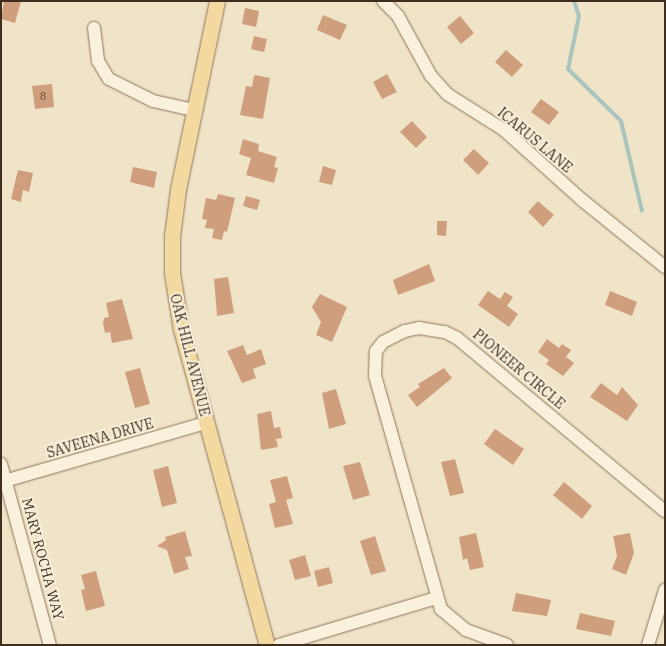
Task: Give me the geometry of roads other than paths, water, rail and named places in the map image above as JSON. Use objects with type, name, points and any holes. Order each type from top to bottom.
[{"type":"main road","name":"OAK HILL AVENUE","points":[[217,1],[178,190],[171,254],[177,312],[267,645]]},
{"type":"street","name":"ICARUS LANE","points":[[383,1],[398,16],[431,76],[447,94],[504,130],[582,200],[665,267]]},
{"type":"street","points":[[94,28],[98,61],[109,79],[153,102],[194,110]]},
{"type":"street","name":"PIONEER CIRCLE","points":[[507,645],[455,624],[441,609],[375,376],[376,351],[383,342],[405,331],[419,328],[445,332],[471,347],[665,511]]},
{"type":"street","name":"SAVEENA DRIVE","points":[[4,481],[206,423]]},
{"type":"street","name":"MARY ROCHA WAY","points":[[1,464],[4,481],[50,645]]},
{"type":"street","points":[[648,645],[665,590]]},
{"type":"street","points":[[279,645],[437,598]]},
{"type":"waterway","points":[[574,1],[579,16],[568,69],[621,121],[642,211]]}]
